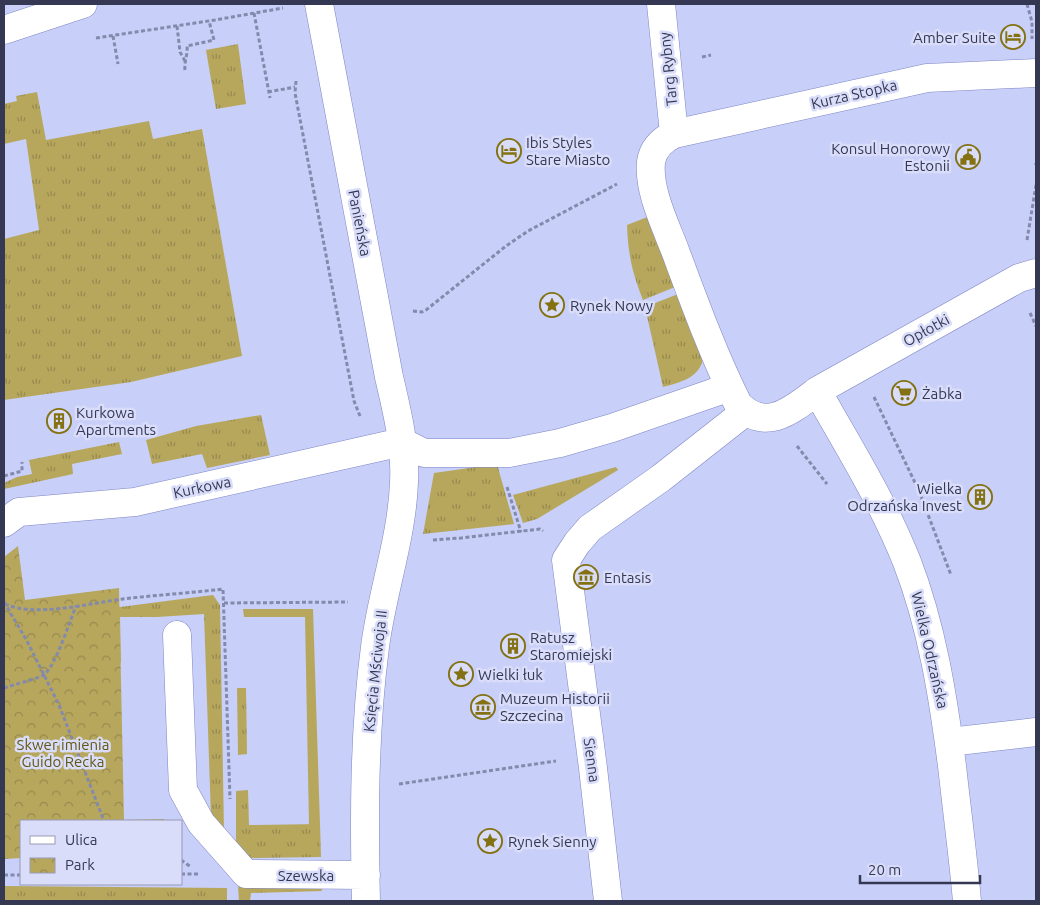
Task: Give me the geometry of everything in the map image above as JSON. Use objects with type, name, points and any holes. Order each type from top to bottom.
[{"type":"street","points":[[4,30],[84,4]]},
{"type":"street","name":"Panieńska","points":[[319,4],[402,442]]},
{"type":"street","name":"Targ Rybny","points":[[661,4],[674,134]]},
{"type":"street","name":"Kurza Stopka","points":[[674,134],[927,78],[1036,73]]},
{"type":"street","points":[[674,134],[659,144],[652,159],[656,198],[708,338],[738,404],[745,412],[754,416],[770,418],[794,409],[817,391]]},
{"type":"street","name":"Opłotki","points":[[817,391],[1019,278],[1036,273]]},
{"type":"street","points":[[402,442],[424,452],[509,453],[560,443],[612,428],[730,387]]},
{"type":"street","name":"Wielka Odrzańska","points":[[817,391],[880,502],[907,563],[921,601],[939,675],[949,742],[967,901]]},
{"type":"street","name":"Sienna","points":[[608,901],[566,560],[590,528],[661,478],[745,412]]},
{"type":"street","name":"Kurkowa","points":[[4,523],[19,512],[135,502],[402,442]]},
{"type":"street","name":"Księcia Mściwoja II","points":[[366,888],[366,794],[372,676],[380,615],[402,506],[404,481],[402,442]]},
{"type":"street","points":[[177,635],[183,790],[201,823],[239,866]]},
{"type":"street","points":[[949,742],[1036,732]]},
{"type":"street","name":"Szewska","points":[[239,866],[366,888]]},
{"type":"path","points":[[107,37],[209,21],[283,6],[285,16]]},
{"type":"path","points":[[254,13],[270,98]]},
{"type":"path","points":[[185,70],[185,61],[188,54],[186,46],[214,40],[209,21]]},
{"type":"path","points":[[178,26],[180,52],[185,61]]},
{"type":"path","points":[[112,36],[118,64]]},
{"type":"path","points":[[297,78],[295,93],[354,400],[365,428],[366,451]]},
{"type":"path","points":[[268,92],[296,87]]},
{"type":"path","points":[[426,310],[506,246],[528,231],[619,183]]},
{"type":"path","points":[[1028,231],[1036,185]]},
{"type":"path","points":[[793,440],[830,488]]},
{"type":"path","points":[[496,454],[520,532]]},
{"type":"path","points":[[4,476],[22,471],[22,462]]},
{"type":"path","points":[[453,539],[540,529]]},
{"type":"path","points":[[4,603],[27,610],[223,590],[239,866]]},
{"type":"path","points":[[224,602],[349,602]]},
{"type":"path","points":[[4,603],[45,674],[104,820]]},
{"type":"path","points":[[4,688],[39,678],[45,674],[54,661],[77,605]]},
{"type":"path","points":[[395,784],[591,756]]},
{"type":"path","points":[[4,875],[20,875]]},
{"type":"green space","points":[[238,44],[246,104],[216,109],[206,50]]},
{"type":"green space","points":[[37,92],[46,140],[149,121],[153,139],[202,129],[242,356],[131,382],[4,400],[4,239],[39,230],[26,139],[4,144],[4,104],[17,101],[16,96]]},
{"type":"green space","points":[[650,216],[675,287],[643,300],[631,263],[627,225]]},
{"type":"green space","points":[[678,294],[704,356],[698,369],[689,378],[663,387],[645,307]]},
{"type":"green space","points":[[261,415],[270,455],[207,468],[202,454],[152,464],[146,440],[196,426]]},
{"type":"green space","points":[[119,442],[122,454],[72,464],[73,474],[4,489],[4,483],[17,477],[32,474],[29,460]]},
{"type":"green space","points":[[497,464],[514,524],[423,534],[434,473]]},
{"type":"green space","points":[[616,467],[618,470],[537,519],[523,523],[513,495]]},
{"type":"green space","name":"Skwer imienia Guido Recka","points":[[18,546],[25,600],[119,588],[124,820],[20,820],[20,858],[4,859],[4,557]]},
{"type":"green space","points":[[213,595],[220,605],[224,831],[211,817],[204,614],[120,617],[121,664],[96,608],[120,607]]},
{"type":"green space","points":[[243,609],[313,609],[320,824],[309,825],[305,617],[244,617]]},
{"type":"green space","points":[[237,688],[246,688],[247,754],[238,755]]},
{"type":"green space","points":[[248,790],[249,825],[320,824],[321,857],[250,858],[236,843],[236,791]]},
{"type":"green space","name":"Skwer imienia Guido Recka","points":[[164,819],[164,820],[124,820]]},
{"type":"green space","points":[[4,886],[227,888],[227,901],[4,901]]},
{"type":"green space","points":[[321,886],[322,891],[251,893],[250,901],[239,901],[238,887]]},
{"type":"place","name":"Amber Suite","points":[[1013,37]]},
{"type":"place","name":"Ibis Styles Stare Miasto","points":[[509,151]]},
{"type":"place","name":"Konsul Honorowy Estonii","points":[[968,157]]},
{"type":"place","name":"Rynek Nowy","points":[[552,305]]},
{"type":"place","name":"Żabka","points":[[904,393]]},
{"type":"place","name":"Kurkowa Apartments","points":[[59,421]]},
{"type":"place","name":"Wielka Odrzańska Invest","points":[[980,497]]},
{"type":"place","name":"Entasis","points":[[586,577]]},
{"type":"place","name":"Ratusz Staromiejski","points":[[513,646]]},
{"type":"place","name":"Wielki łuk","points":[[461,674]]},
{"type":"place","name":"Muzeum Historii Szczecina","points":[[483,707]]},
{"type":"place","name":"Rynek Sienny","points":[[490,841]]}]
